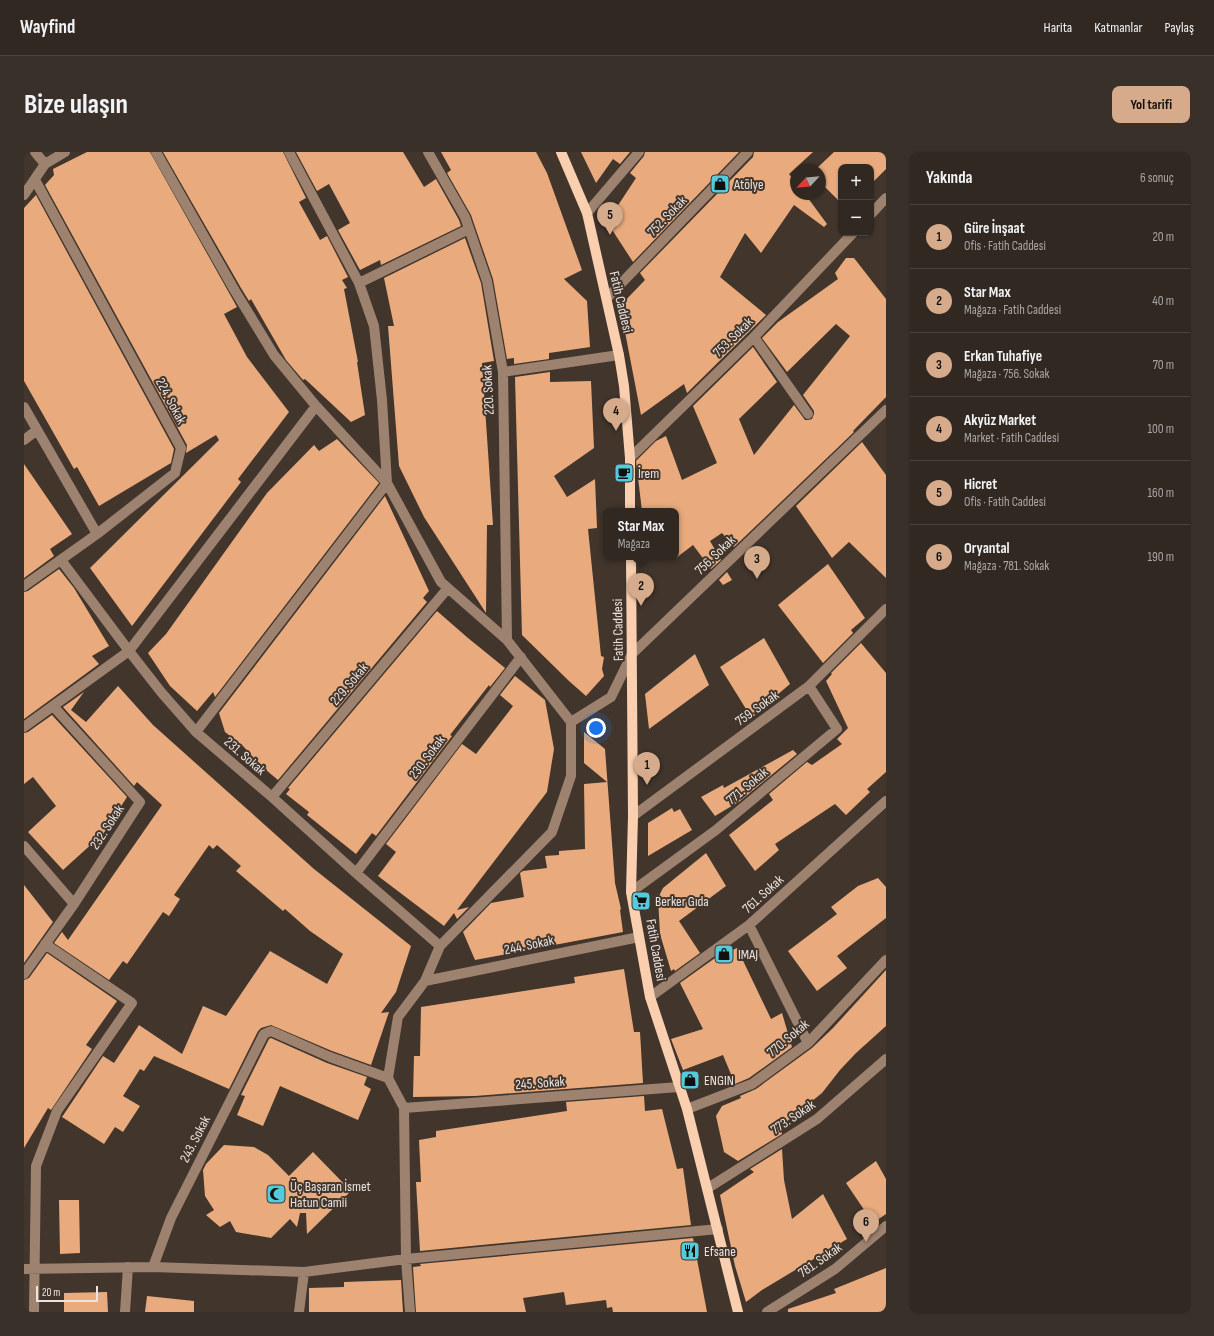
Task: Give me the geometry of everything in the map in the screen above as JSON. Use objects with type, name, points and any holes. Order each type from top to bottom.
[{"type":"main road","name":"Fatih Caddesi","points":[[561,152],[587,213],[619,355],[624,386],[630,458],[630,508]]},
{"type":"main road","name":"Fatih Caddesi","points":[[631,560],[633,816],[632,892],[650,997],[687,1109],[738,1312]]},
{"type":"street","points":[[35,152],[45,164]]},
{"type":"street","points":[[24,194],[45,164],[65,152]]},
{"type":"street","points":[[156,152],[235,291],[274,355],[316,406],[387,483],[441,582],[507,640],[571,722],[571,776],[552,832],[440,946],[425,981],[398,1016],[388,1078],[404,1108],[406,1259],[410,1312]]},
{"type":"street","points":[[196,732],[387,483],[382,400],[374,326],[359,283],[289,152]]},
{"type":"street","name":"220. Sokak","points":[[428,152],[465,217],[486,281],[503,372],[507,640]]},
{"type":"street","points":[[587,213],[639,152]]},
{"type":"street","name":"752. Sokak","points":[[606,298],[748,152]]},
{"type":"street","name":"224. Sokak","points":[[24,586],[97,534],[175,473],[181,448],[35,180]]},
{"type":"street","points":[[874,211],[886,198]]},
{"type":"street","points":[[359,283],[469,229]]},
{"type":"street","name":"753. Sokak","points":[[630,458],[754,337],[850,236]]},
{"type":"street","points":[[754,337],[808,414]]},
{"type":"street","points":[[503,372],[619,355]]},
{"type":"street","points":[[24,727],[129,651],[316,406]]},
{"type":"street","points":[[24,407],[97,534]]},
{"type":"street","name":"756. Sokak","points":[[571,722],[611,697],[632,654],[886,410]]},
{"type":"street","points":[[24,440],[37,430]]},
{"type":"street","name":"231. Sokak","points":[[61,560],[161,692],[196,732],[272,797],[440,946]]},
{"type":"street","name":"229. Sokak","points":[[272,797],[448,588]]},
{"type":"street","name":"759. Sokak","points":[[633,816],[809,686],[886,609]]},
{"type":"street","name":"230. Sokak","points":[[356,873],[521,658]]},
{"type":"street","name":"771. Sokak","points":[[632,892],[716,830],[837,729],[809,686]]},
{"type":"street","name":"232. Sokak","points":[[24,974],[74,904],[140,802],[52,706]]},
{"type":"street","name":"761. Sokak","points":[[650,997],[749,925],[886,801]]},
{"type":"street","points":[[24,846],[74,904]]},
{"type":"street","points":[[749,925],[808,1043]]},
{"type":"street","name":"244. Sokak","points":[[425,981],[639,937]]},
{"type":"street","points":[[34,1312],[29,1269],[36,1166],[57,1111],[132,1003],[45,944]]},
{"type":"street","name":"770. Sokak","points":[[687,1109],[752,1084],[808,1043],[886,960]]},
{"type":"street","name":"243. Sokak","points":[[153,1267],[174,1211],[264,1034],[271,1031],[330,1057],[388,1078]]},
{"type":"street","name":"773. Sokak","points":[[708,1188],[817,1119],[886,1059]]},
{"type":"street","name":"245. Sokak","points":[[404,1108],[679,1087]]},
{"type":"street","name":"781. Sokak","points":[[767,1312],[834,1269],[886,1226]]},
{"type":"street","points":[[29,1269],[153,1267],[304,1272],[406,1259],[718,1229]]},
{"type":"street","points":[[125,1312],[128,1267]]},
{"type":"street","points":[[299,1312],[304,1272]]},
{"type":"building","points":[[87,152],[150,152],[237,307],[224,314],[247,357],[289,412],[238,479],[241,482],[132,626],[90,568],[219,440],[216,435],[186,453],[187,445],[45,185],[54,175],[53,169]]},
{"type":"building","points":[[163,152],[283,152],[306,198],[299,202],[320,240],[327,236],[348,277],[342,280],[347,288],[344,289],[358,362],[365,415],[351,422],[305,379],[303,380],[286,360],[251,299],[249,301],[241,288]]},
{"type":"building","points":[[296,152],[403,152],[424,187],[436,179],[461,226],[381,265],[380,260],[360,270],[338,230],[350,223],[329,184],[317,191]]},
{"type":"building","points":[[441,152],[536,152],[547,173],[582,270],[564,279],[587,301],[590,347],[549,353],[549,359],[514,364],[514,358],[507,359],[493,279],[471,215],[447,173],[451,170]]},
{"type":"building","points":[[581,152],[630,152],[620,164],[613,159],[596,183]]},
{"type":"building","points":[[645,152],[739,152],[633,262],[607,222],[636,178],[630,173],[644,156]]},
{"type":"building","points":[[754,152],[813,152],[800,164],[790,164],[790,200],[809,200],[827,224],[824,227],[794,205],[761,253],[745,233],[720,277],[766,315],[687,393],[684,384],[641,415],[620,306],[645,280],[640,273],[753,157]]},
{"type":"building","points":[[834,152],[886,152],[886,169],[874,181],[874,164],[838,164],[838,200],[826,188],[826,164],[821,164]]},
{"type":"building","points":[[36,195],[174,449],[171,463],[99,506],[77,467],[74,469],[24,381],[24,208]]},
{"type":"building","points":[[465,238],[481,283],[494,361],[482,363],[493,525],[487,525],[486,613],[424,517],[399,466],[388,326],[394,326],[384,278]]},
{"type":"building","points":[[846,258],[854,258],[886,299],[886,397],[853,431],[854,432],[734,547],[722,533],[710,541],[721,560],[711,569],[693,545],[679,556],[679,508],[642,508],[636,461],[656,441],[666,436],[682,480],[717,463],[693,406],[753,347],[777,382],[739,419],[754,455],[794,405],[805,420],[812,419],[814,411],[803,395],[850,336],[836,324],[787,372],[762,338],[778,322],[838,279],[835,273]]},
{"type":"building","points":[[550,372],[550,382],[591,381],[594,448],[554,476],[567,497],[595,479],[597,528],[588,529],[601,656],[604,657],[602,669],[604,676],[586,696],[522,635],[515,377]]},
{"type":"building","points":[[337,439],[379,483],[215,697],[213,692],[197,711],[170,686],[148,653],[166,634],[267,493],[314,445],[319,451]]},
{"type":"building","points":[[862,442],[886,475],[886,578],[849,542],[832,558],[796,506]]},
{"type":"building","points":[[24,464],[72,534],[50,549],[54,556],[24,578]]},
{"type":"building","points":[[385,496],[429,591],[423,598],[427,602],[278,780],[260,765],[243,746],[225,732],[219,713]]},
{"type":"building","points":[[828,564],[865,618],[851,630],[853,633],[823,663],[778,605]]},
{"type":"building","points":[[59,569],[74,588],[109,646],[92,656],[99,664],[24,719],[24,592],[28,591]]},
{"type":"building","points":[[727,572],[732,580],[723,585],[719,580]]},
{"type":"building","points":[[437,611],[505,668],[490,687],[489,685],[450,735],[452,736],[376,836],[372,833],[356,854],[307,815],[309,812],[286,794],[290,789],[288,788]]},
{"type":"building","points":[[764,638],[790,684],[751,717],[720,667]]},
{"type":"building","points":[[861,643],[886,673],[886,772],[867,789],[870,792],[846,815],[835,804],[775,844],[779,850],[755,871],[729,835],[773,800],[769,794],[807,762],[812,765],[842,744],[837,739],[848,728],[826,681],[832,674],[831,673]]},
{"type":"building","points":[[695,654],[709,685],[649,729],[645,694]]},
{"type":"building","points":[[515,676],[545,700],[554,749],[547,792],[457,910],[469,907],[457,919],[454,913],[444,926],[378,876],[396,852],[386,844],[462,744],[476,754],[513,706],[500,695]]},
{"type":"building","points":[[118,686],[153,725],[314,869],[411,946],[396,992],[381,1013],[389,1012],[371,1065],[332,1051],[271,1025],[261,1028],[258,1031],[229,1089],[154,1056],[144,1071],[140,1069],[123,1096],[140,1106],[123,1132],[115,1127],[104,1144],[62,1117],[103,1056],[114,1063],[139,1025],[182,1054],[203,1006],[226,1016],[270,951],[327,984],[343,954],[310,931],[285,909],[283,911],[236,871],[241,866],[217,845],[213,849],[209,845],[174,895],[180,899],[169,916],[163,912],[127,964],[123,961],[109,980],[54,943],[62,932],[68,940],[162,805],[137,782],[134,786],[63,707],[84,692],[71,710],[86,722]]},
{"type":"building","points":[[52,715],[127,797],[98,842],[96,840],[63,870],[28,832],[56,806],[33,777],[24,784],[24,733],[28,732]]},
{"type":"building","points":[[584,732],[605,749],[615,883],[621,909],[623,932],[475,960],[463,932],[491,903],[524,897],[520,873],[523,871],[547,868],[545,856],[559,855],[559,851],[585,849],[584,784],[607,782],[584,763]]},
{"type":"building","points":[[793,750],[797,754],[740,801],[715,816],[701,797],[723,785],[724,788]]},
{"type":"building","points":[[672,808],[674,812],[680,809],[692,830],[648,856],[648,823]]},
{"type":"building","points":[[706,853],[726,886],[679,921],[700,953],[675,971],[674,969],[671,971],[660,934],[658,898],[663,888]]},
{"type":"building","points":[[878,878],[886,887],[886,918],[837,956],[847,968],[817,991],[788,951],[837,914],[831,907],[858,886]]},
{"type":"building","points":[[24,885],[53,922],[24,963]]},
{"type":"building","points":[[737,948],[771,1019],[782,1013],[792,1047],[749,1078],[735,1084],[723,1055],[683,1070],[671,1039],[703,1029],[680,983],[715,958]]},
{"type":"building","points":[[47,953],[117,1001],[86,1045],[92,1049],[51,1110],[48,1108],[24,1148],[24,980],[29,978]]},
{"type":"building","points":[[624,969],[634,1032],[640,1032],[643,1083],[475,1096],[413,1097],[414,1056],[420,1056],[421,1007],[575,983],[574,977]]},
{"type":"building","points":[[886,970],[886,1026],[856,1053],[822,1093],[781,1126],[782,1134],[738,1161],[724,1152],[716,1116],[722,1106],[741,1098],[740,1096],[756,1089],[812,1048],[833,1028]]},
{"type":"building","points":[[271,1038],[327,1063],[367,1077],[364,1085],[371,1089],[358,1120],[280,1086],[263,1126],[237,1115],[245,1096],[241,1095],[269,1039]]},
{"type":"building","points":[[644,1096],[645,1111],[662,1109],[677,1169],[683,1168],[691,1225],[420,1251],[416,1182],[421,1182],[419,1140],[436,1137],[436,1131],[567,1111],[566,1102]]},
{"type":"building","name":"Üç Başaran İsmet Hatun Camii","points":[[224,1145],[254,1147],[268,1155],[289,1176],[313,1152],[351,1191],[307,1234],[306,1213],[300,1213],[297,1227],[290,1219],[271,1238],[236,1232],[230,1221],[220,1227],[206,1215],[214,1210],[205,1196],[203,1170],[206,1164]]},
{"type":"building","points":[[782,1149],[784,1180],[792,1219],[823,1194],[847,1239],[762,1290],[746,1302],[735,1266],[720,1195],[754,1172],[750,1169]]},
{"type":"building","points":[[876,1161],[886,1179],[886,1214],[873,1223],[846,1183]]},
{"type":"building","points":[[59,1200],[79,1200],[80,1253],[60,1254]]},
{"type":"building","points":[[693,1238],[707,1312],[613,1312],[612,1307],[607,1308],[606,1300],[566,1305],[564,1292],[523,1298],[526,1312],[416,1312],[413,1267],[421,1266],[420,1264]]},
{"type":"building","points":[[886,1268],[886,1312],[788,1312],[788,1309],[836,1293],[834,1289]]},
{"type":"building","points":[[401,1280],[403,1312],[309,1312],[309,1288],[344,1287],[344,1282]]},
{"type":"building","points":[[107,1292],[108,1312],[64,1312],[64,1293]]},
{"type":"building","points":[[147,1296],[194,1301],[194,1312],[145,1312]]},
{"type":"place","name":"Atölye","points":[[720,184]]},
{"type":"place","name":"Hicret","points":[[610,235]]},
{"type":"place","name":"Akyüz Market","points":[[616,431]]},
{"type":"place","name":"İrem","points":[[624,473]]},
{"type":"place","name":"Erkan Tuhafiye","points":[[757,579]]},
{"type":"place","name":"Star Max","points":[[641,606]]},
{"type":"place","name":"Güre İnşaat","points":[[647,785]]},
{"type":"place","name":"Berker Gıda","points":[[641,901]]},
{"type":"place","name":"IMAJ","points":[[724,954]]},
{"type":"place","name":"ENGIN","points":[[690,1080]]},
{"type":"place","name":"Üç Başaran İsmet Hatun Camii","points":[[276,1194]]},
{"type":"place","name":"Oryantal","points":[[866,1242]]},
{"type":"place","name":"Efsane","points":[[690,1251]]}]
